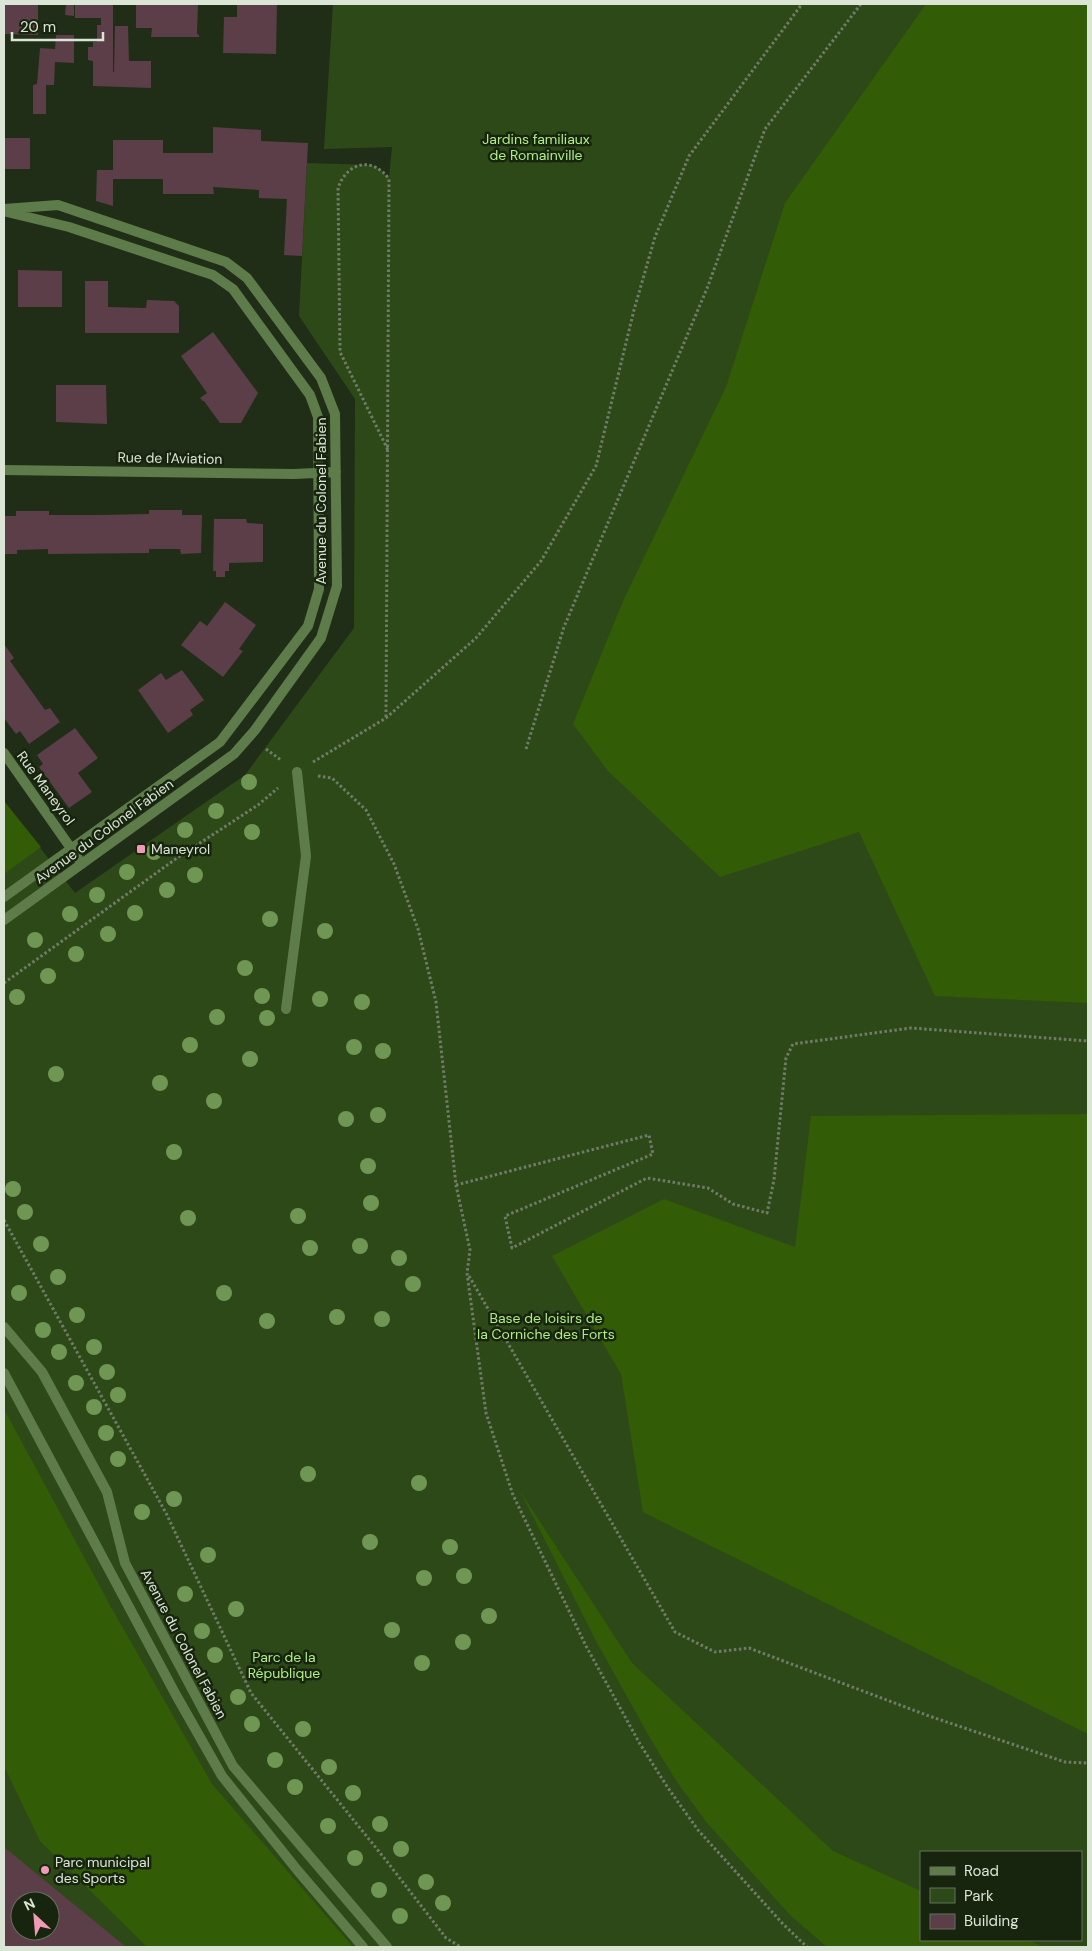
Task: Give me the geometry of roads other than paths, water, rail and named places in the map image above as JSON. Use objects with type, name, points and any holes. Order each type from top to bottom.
[{"type":"street","name":"Avenue du Colonel Fabien","points":[[4,210],[58,205],[226,262],[247,278],[321,378],[335,414],[337,586],[322,638],[234,754],[4,920]]},
{"type":"street","name":"Avenue du Colonel Fabien","points":[[4,210],[69,227],[213,275],[233,289],[310,395],[318,417],[319,589],[308,626],[220,742],[4,897]]},
{"type":"street","name":"Rue de l'Aviation","points":[[4,470],[294,474],[336,472]]},
{"type":"street","name":"Rue Maneyrol","points":[[4,753],[82,864]]},
{"type":"street","points":[[286,1009],[306,856],[297,772]]},
{"type":"street","name":"Avenue du Colonel Fabien","points":[[4,1327],[42,1372],[108,1492],[125,1562],[233,1766],[387,1947]]},
{"type":"street","points":[[4,1373],[222,1776],[298,1871],[363,1947]]},
{"type":"place","name":"Maneyrol","points":[[141,849]]},
{"type":"place","name":"Parc municipal des Sports","points":[[45,1870]]},
{"type":"park label","name":"Jardins familiaux de Romainville","points":[[536,148]]},
{"type":"park label","name":"Base de loisirs de la Corniche des Forts","points":[[546,1326]]},
{"type":"park label","name":"Parc de la République","points":[[284,1665]]}]
